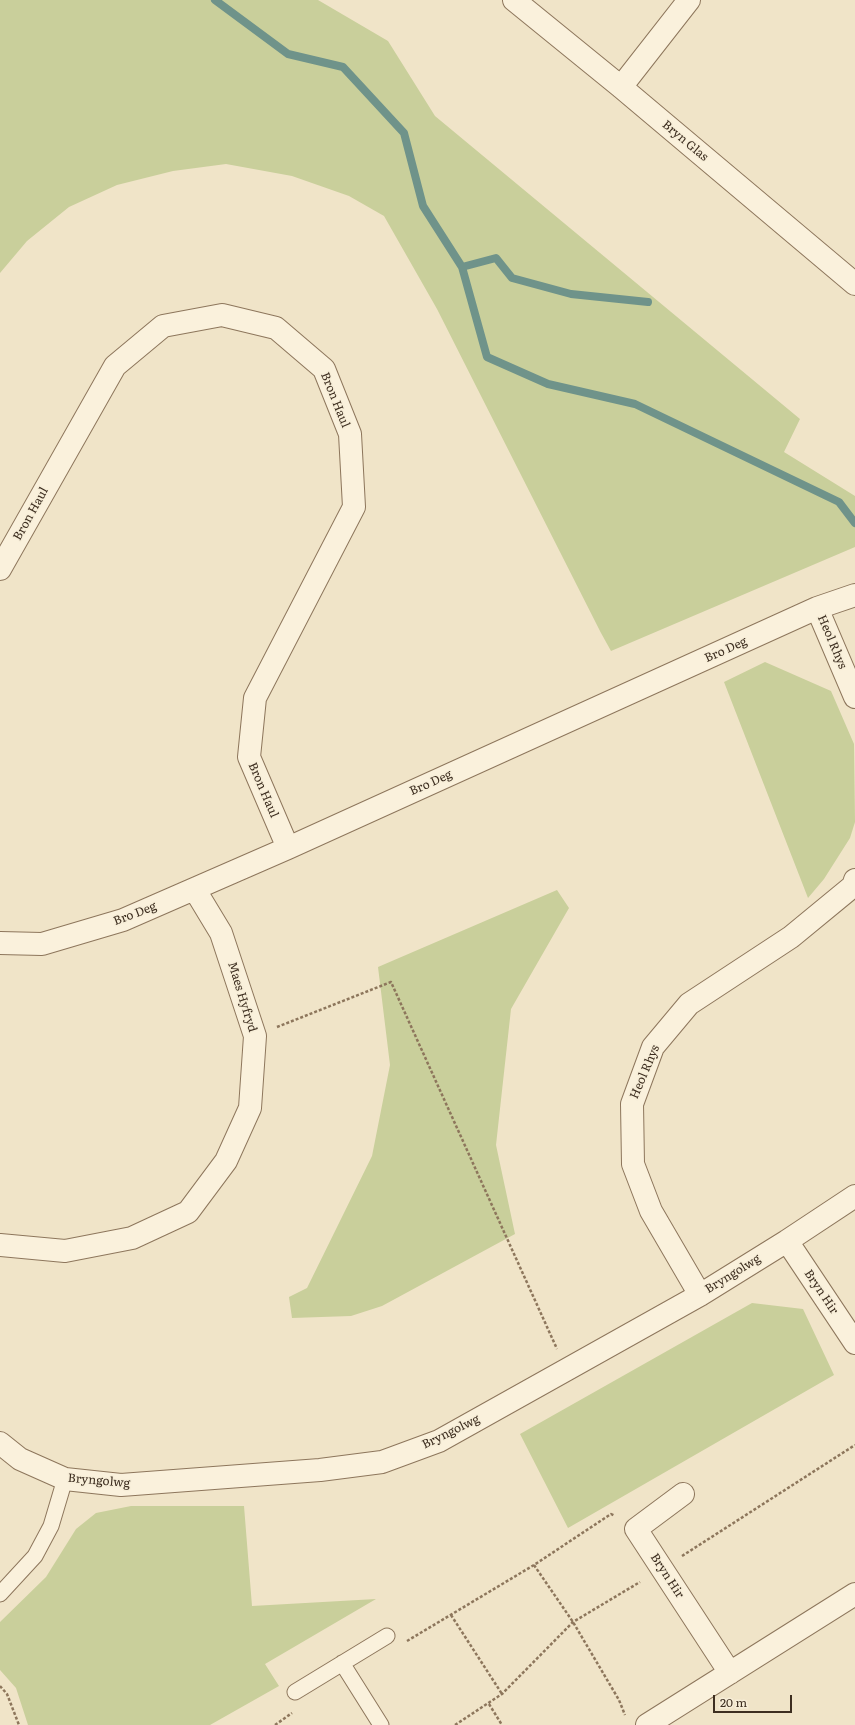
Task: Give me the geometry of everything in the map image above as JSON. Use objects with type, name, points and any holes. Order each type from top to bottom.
[{"type":"street","name":"Bryn Glas","points":[[514,0],[855,284]]},
{"type":"street","points":[[620,87],[689,0]]},
{"type":"street","name":"Bron Haul","points":[[0,569],[115,366],[162,326],[222,315],[276,328],[324,369],[350,434],[354,507],[255,698],[249,757],[288,848]]},
{"type":"street","name":"Bro Deg","points":[[0,943],[42,944],[123,920],[195,890],[817,608],[855,595]]},
{"type":"street","name":"Heol Rhys","points":[[817,608],[855,697]]},
{"type":"street","name":"Heol Rhys","points":[[700,1295],[651,1211],[633,1164],[632,1104],[653,1047],[689,1004],[791,937],[853,886],[855,880]]},
{"type":"street","name":"Maes Hyfryd","points":[[0,1245],[65,1251],[132,1238],[188,1212],[226,1161],[250,1108],[255,1036],[221,933],[195,890]]},
{"type":"street","name":"Bryngolwg","points":[[0,1443],[20,1459],[65,1479],[121,1485],[320,1470],[382,1462],[439,1441],[700,1295],[787,1241],[855,1196]]},
{"type":"street","name":"Bryn Hir","points":[[787,1241],[855,1343]]},
{"type":"street","points":[[636,1529],[683,1494]]},
{"type":"street","name":"Bryn Hir","points":[[636,1529],[730,1673]]},
{"type":"street","points":[[647,1725],[855,1594]]},
{"type":"lane","points":[[0,1594],[35,1556],[51,1526],[65,1479]]},
{"type":"lane","points":[[295,1692],[387,1636]]},
{"type":"lane","points":[[342,1663],[382,1725]]},
{"type":"path","points":[[255,1036],[391,982],[566,1370]]},
{"type":"path","points":[[387,1636],[397,1647],[534,1565],[611,1514],[636,1529]]},
{"type":"path","points":[[534,1565],[573,1622],[620,1700],[626,1719]]},
{"type":"path","points":[[451,1615],[502,1694]]},
{"type":"path","points":[[0,1686],[8,1694],[19,1725]]},
{"type":"path","points":[[489,1703],[502,1725]]},
{"type":"green space","points":[[0,0],[318,0],[388,41],[435,116],[800,419],[784,452],[855,496],[855,547],[611,651],[437,309],[384,216],[349,196],[292,176],[226,164],[173,171],[117,185],[69,207],[27,241],[0,273]]},
{"type":"green space","points":[[765,662],[831,691],[854,744],[855,822],[850,838],[824,879],[808,898],[724,682]]},
{"type":"green space","points":[[557,890],[569,908],[511,1009],[496,1145],[515,1234],[382,1306],[351,1316],[292,1318],[289,1297],[307,1288],[372,1156],[390,1065],[378,967]]},
{"type":"green space","points":[[752,1303],[803,1309],[834,1375],[568,1528],[520,1434]]},
{"type":"green space","points":[[131,1506],[244,1506],[252,1606],[376,1599],[265,1664],[279,1686],[210,1725],[28,1725],[16,1688],[0,1670],[0,1622],[46,1577],[76,1529],[96,1513]]},
{"type":"waterway","points":[[215,0],[288,54],[343,67],[404,133],[423,206],[462,267],[487,357],[548,384],[635,404],[839,502],[855,523]]},
{"type":"waterway","points":[[462,267],[496,258],[512,278],[571,294],[648,302]]}]
